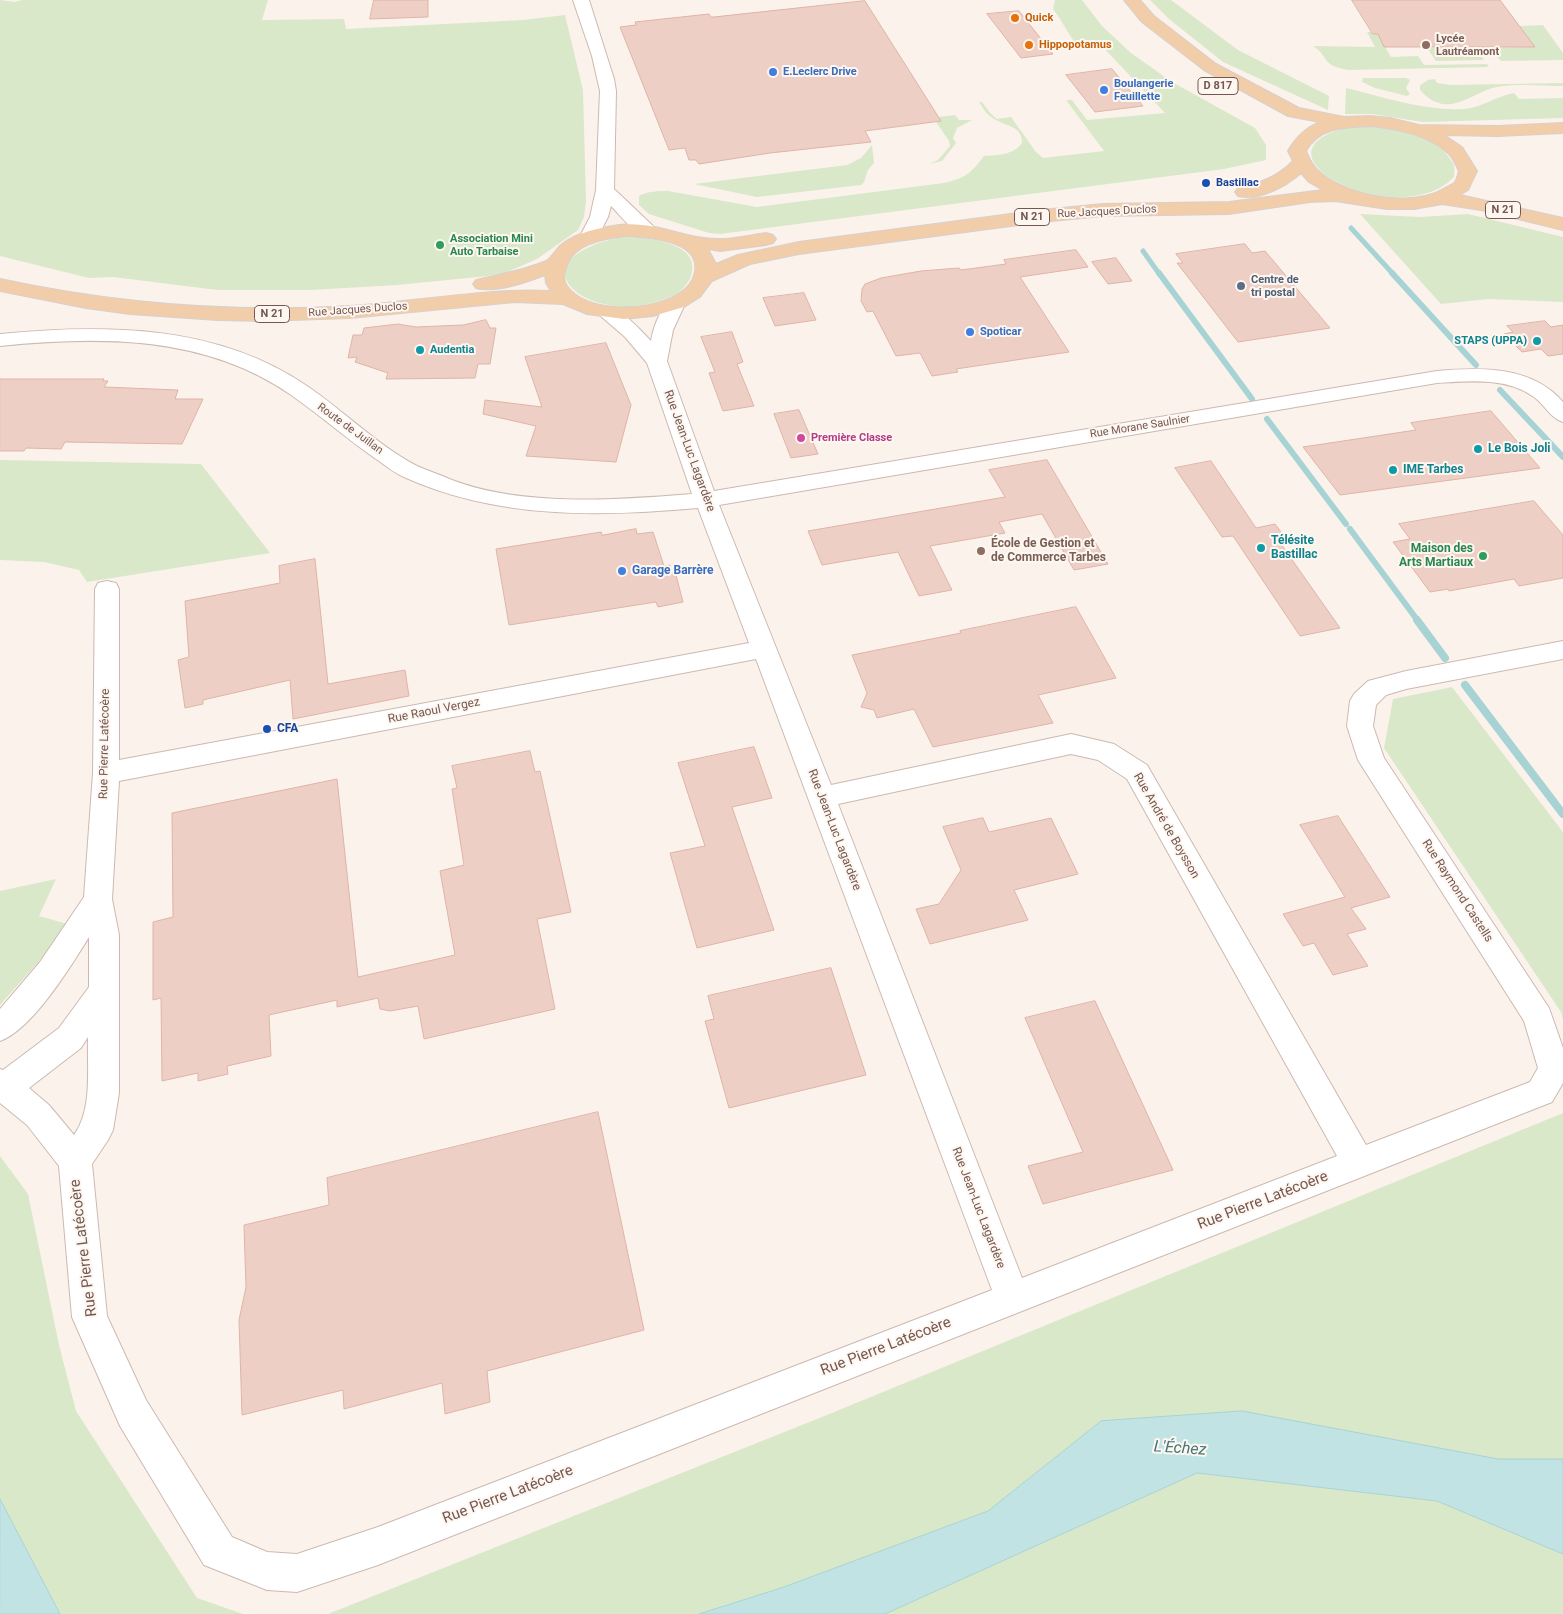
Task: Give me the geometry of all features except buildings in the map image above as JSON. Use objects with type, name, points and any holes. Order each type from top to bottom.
[{"type":"main road","name":"D 817","points":[[1132,0],[1148,19],[1210,67],[1294,112],[1344,122]]},
{"type":"main road","name":"D 817","points":[[1136,28],[1167,53],[1201,76],[1281,119],[1303,140]]},
{"type":"main road","points":[[1344,122],[1369,122],[1394,124],[1414,129],[1438,139],[1457,152],[1480,181],[1462,186],[1442,198],[1414,203],[1388,203],[1366,200],[1333,189],[1313,177],[1301,163],[1298,150],[1303,140],[1318,129],[1344,122]]},
{"type":"main road","points":[[1414,129],[1498,131],[1563,128]]},
{"type":"main road","points":[[1457,152],[1498,131]]},
{"type":"main road","name":"Rue Jacques Duclos","points":[[684,240],[720,245],[737,244],[806,232],[1061,200],[1218,195],[1266,187],[1285,179],[1301,163]]},
{"type":"main road","name":"N 21","points":[[1480,181],[1563,214]]},
{"type":"main road","name":"Rue Jacques Duclos","points":[[704,278],[729,265],[798,248],[1041,216],[1103,210],[1229,208],[1310,196],[1341,196],[1366,200]]},
{"type":"main road","name":"N 21","points":[[1442,198],[1481,204],[1563,224]]},
{"type":"main road","points":[[626,230],[646,230],[684,240],[696,248],[704,258],[706,268],[704,278],[698,288],[675,304],[638,312],[606,312],[585,307],[568,298],[558,288],[554,276],[556,264],[562,254],[573,245],[588,238],[626,230]]},
{"type":"main road","name":"Rue Jacques Duclos","points":[[0,268],[110,289],[239,298],[306,299],[377,295],[494,283],[522,277],[556,264]]},
{"type":"main road","name":"Rue Jacques Duclos","points":[[0,285],[102,304],[166,311],[248,314],[348,312],[406,308],[498,297],[568,298]]},
{"type":"street","points":[[581,0],[606,75],[608,91],[605,190],[599,217],[588,238]]},
{"type":"street","points":[[605,190],[646,230]]},
{"type":"street","name":"Rue Jean-Luc Lagardère","points":[[657,361],[662,330],[675,304]]},
{"type":"street","name":"Rue Jean-Luc Lagardère","points":[[606,312],[632,333],[657,361],[706,500],[822,797],[1012,1298]]},
{"type":"street","name":"Route de Juillan","points":[[0,340],[36,336],[101,333],[170,340],[212,349],[245,359],[287,382],[360,438],[411,472],[448,486],[488,496],[535,503],[578,506],[661,504],[706,500]]},
{"type":"street","name":"Rue Morane Saulnier","points":[[706,500],[1465,374],[1496,377],[1527,385],[1541,392],[1563,415]]},
{"type":"street","name":"Rue Pierre Latécoère","points":[[107,589],[106,774],[98,899],[104,935],[103,1092],[97,1130],[74,1161],[90,1317],[133,1413],[218,1551],[266,1571],[297,1573],[378,1546],[1359,1164]]},
{"type":"street","name":"Rue Raoul Vergez","points":[[106,774],[763,648]]},
{"type":"street","name":"Rue Raymond Castells","points":[[1359,1164],[1540,1092],[1554,1069],[1538,1017],[1371,760],[1360,726],[1363,701],[1377,688],[1424,675],[1563,650]]},
{"type":"street","name":"Rue André de Boysson","points":[[822,797],[1071,744],[1105,751],[1137,772],[1359,1164]]},
{"type":"street","name":"Rue Pierre Latécoère","points":[[0,1028],[9,1021],[51,971],[98,899]]},
{"type":"street","points":[[74,1161],[38,1115],[2,1085],[70,1038],[104,989]]},
{"type":"green space","points":[[0,0],[15,2],[22,0],[268,0],[262,20],[344,19],[346,29],[523,20],[565,15],[583,90],[586,201],[584,217],[578,230],[537,259],[505,273],[397,285],[311,290],[217,290],[113,277],[89,278],[0,256]]},
{"type":"green space","points":[[1055,0],[1082,0],[1102,26],[1131,53],[1172,82],[1255,128],[1266,145],[1266,160],[1224,169],[720,234],[709,233],[649,214],[639,205],[639,196],[657,191],[668,191],[757,207],[952,181],[967,174],[984,156],[1010,152],[1022,143],[1022,138],[1017,130],[996,120],[984,110],[979,102],[982,102],[997,119],[1011,117],[1036,152],[1043,158],[1104,151],[1066,100],[1072,100],[1087,120],[1165,113],[1102,46],[1076,44],[1053,9]]},
{"type":"green space","points":[[1150,0],[1171,0],[1238,50],[1329,96],[1328,110],[1223,62],[1169,19]]},
{"type":"green space","points":[[1543,25],[1563,53],[1563,60],[1501,61],[1489,48],[1534,47],[1519,26]]},
{"type":"green space","points":[[1367,32],[1389,34],[1381,40],[1391,57],[1418,56],[1424,65],[1487,64],[1489,67],[1348,70],[1333,66],[1313,46],[1375,47]]},
{"type":"green space","points":[[1427,48],[1475,48],[1484,60],[1436,61]]},
{"type":"green space","points":[[1363,78],[1406,78],[1410,80],[1406,88],[1410,94],[1407,96],[1375,88],[1362,82]]},
{"type":"green space","points":[[1435,79],[1437,83],[1451,85],[1563,83],[1563,86],[1522,85],[1497,87],[1449,104],[1430,99],[1420,90],[1420,85],[1428,80]]},
{"type":"green space","points":[[1346,88],[1404,103],[1449,109],[1470,108],[1514,93],[1519,99],[1563,98],[1563,118],[1423,122],[1372,114],[1345,114]]},
{"type":"green space","points":[[955,115],[959,120],[972,120],[957,128],[953,138],[956,143],[942,161],[929,164],[938,160],[950,146],[949,141],[936,122],[941,121],[938,117]]},
{"type":"green space","points":[[1350,127],[1375,127],[1403,131],[1428,140],[1448,156],[1454,165],[1454,177],[1429,193],[1399,197],[1367,193],[1339,183],[1319,169],[1311,154],[1320,139]]},
{"type":"green space","points":[[872,145],[874,163],[868,170],[861,185],[757,197],[694,184],[847,165],[861,158]]},
{"type":"green space","points":[[1360,214],[1420,217],[1468,214],[1563,237],[1563,302],[1488,299],[1441,304]]},
{"type":"green space","points":[[622,237],[656,240],[680,248],[688,255],[692,264],[691,276],[686,284],[674,295],[644,305],[616,306],[591,300],[574,290],[566,276],[569,262],[587,248]]},
{"type":"green space","points":[[0,460],[201,464],[270,553],[87,582],[79,570],[44,562],[0,560]]},
{"type":"green space","points":[[1452,687],[1563,832],[1563,1020],[1561,1012],[1384,748],[1393,699]]},
{"type":"green space","points":[[56,879],[39,916],[71,925],[0,1005],[0,891]]},
{"type":"green space","points":[[1563,1113],[1563,1459],[1498,1459],[1101,1421],[988,1511],[784,1587],[699,1614],[328,1614],[822,1417]]},
{"type":"green space","points":[[0,1156],[28,1194],[59,1345],[76,1411],[197,1598],[243,1614],[60,1614],[0,1499]]},
{"type":"green space","points":[[1197,1473],[1437,1501],[1563,1554],[1563,1614],[885,1614]]},
{"type":"water","name":"L'Échez","points":[[1242,1411],[1498,1459],[1563,1459],[1563,1554],[1437,1501],[1197,1473],[885,1614],[699,1614],[784,1587],[988,1511],[1101,1421]]},
{"type":"water","points":[[0,1499],[60,1614],[0,1614]]},
{"type":"waterway","points":[[1351,228],[1394,275]]},
{"type":"waterway","points":[[1143,251],[1160,275]]},
{"type":"waterway","points":[[1159,273],[1252,399]]},
{"type":"waterway","points":[[1392,273],[1476,365]]},
{"type":"waterway","points":[[1500,390],[1563,457]]},
{"type":"waterway","points":[[1267,419],[1346,524]]},
{"type":"waterway","points":[[1350,529],[1418,621]]},
{"type":"waterway","points":[[1417,620],[1445,658]]},
{"type":"waterway","points":[[1465,685],[1563,814]]},
{"type":"place","name":"Quick","points":[[1015,18]]},
{"type":"place","name":"Hippopotamus","points":[[1029,45]]},
{"type":"place","name":"Lycée Lautréamont","points":[[1426,45]]},
{"type":"place","name":"E.Leclerc Drive","points":[[773,72]]},
{"type":"place","name":"Boulangerie Feuillette","points":[[1104,90]]},
{"type":"place","name":"Bastillac","points":[[1206,183]]},
{"type":"place","name":"Association Mini Auto Tarbaise","points":[[440,245]]},
{"type":"place","name":"Centre de tri postal","points":[[1241,286]]},
{"type":"place","name":"Spoticar","points":[[970,332]]},
{"type":"place","name":"STAPS (UPPA)","points":[[1537,341]]},
{"type":"place","name":"Audentia","points":[[420,350]]},
{"type":"place","name":"Première Classe","points":[[801,438]]},
{"type":"place","name":"Le Bois Joli","points":[[1478,449]]},
{"type":"place","name":"IME Tarbes","points":[[1393,470]]},
{"type":"place","name":"Télésite Bastillac","points":[[1261,548]]},
{"type":"place","name":"École de Gestion et de Commerce Tarbes","points":[[981,551]]},
{"type":"place","name":"Maison des Arts Martiaux","points":[[1483,556]]},
{"type":"place","name":"Garage Barrère","points":[[622,571]]},
{"type":"place","name":"CFA","points":[[267,729]]}]
